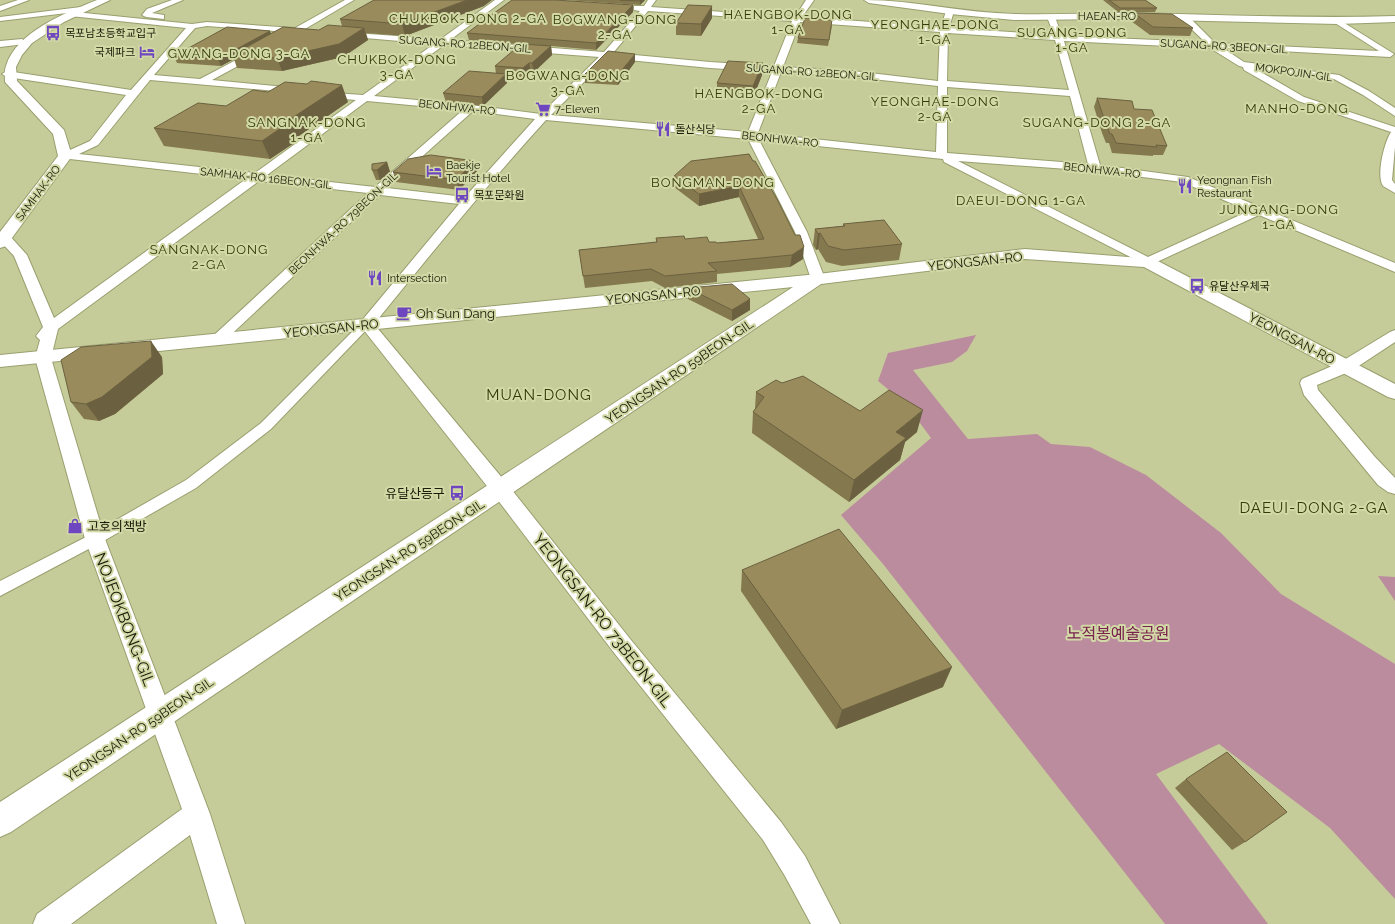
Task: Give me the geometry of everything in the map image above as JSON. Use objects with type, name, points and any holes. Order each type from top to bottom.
[{"type":"street","points":[[0,9],[25,0]]},
{"type":"street","points":[[105,0],[70,14],[46,26],[22,42],[10,57],[7,66],[7,74],[133,93]]},
{"type":"street","points":[[178,0],[150,11],[146,15],[239,24],[237,26]]},
{"type":"street","points":[[282,38],[350,0]]},
{"type":"street","points":[[36,357],[51,327],[500,0]]},
{"type":"street","points":[[810,0],[797,20],[776,70],[752,136],[801,232],[818,279]]},
{"type":"street","name":"HAEAN-RO","points":[[869,0],[1008,17],[1122,16],[1338,21],[1395,19]]},
{"type":"street","points":[[0,589],[95,539],[190,484],[266,426],[366,324],[466,201],[543,118],[605,55],[649,5]]},
{"type":"street","name":"SUGANG-RO 3BEON-GIL","points":[[631,8],[649,5],[797,20],[944,31],[1392,56]]},
{"type":"street","points":[[0,18],[82,9]]},
{"type":"street","points":[[950,11],[944,31],[940,156],[1148,262],[1260,210]]},
{"type":"street","points":[[70,14],[192,26],[207,24],[310,32]]},
{"type":"street","points":[[21,16],[44,22],[46,26]]},
{"type":"street","points":[[1051,17],[1095,168]]},
{"type":"street","name":"MOKPOJIN-GIL","points":[[1184,17],[1213,46],[1242,64],[1336,77],[1366,93],[1395,113]]},
{"type":"street","points":[[1338,21],[1392,56]]},
{"type":"street","points":[[65,156],[94,143],[133,93],[192,26]]},
{"type":"street","name":"SUGANG-RO 12BEON-GIL","points":[[330,33],[776,70],[853,74],[943,84],[1073,93]]},
{"type":"street","points":[[0,44],[22,42]]},
{"type":"street","points":[[202,82],[262,49]]},
{"type":"street","points":[[1242,64],[1301,99],[1395,130]]},
{"type":"street","name":"SAMHAK-RO","points":[[2,241],[65,156],[59,133],[11,82],[7,74]]},
{"type":"street","name":"BEONHWA-RO","points":[[148,77],[471,108],[543,118],[752,136],[940,156],[1095,168],[1184,179],[1395,268]]},
{"type":"street","name":"BEONHWA-RO 79BEON-GIL","points":[[217,340],[377,191],[471,108]]},
{"type":"street","points":[[1395,134],[1390,148],[1386,180],[1387,184],[1395,189]]},
{"type":"street","name":"SAMHAK-RO 16BEON-GIL","points":[[65,156],[466,201]]},
{"type":"street","points":[[2,241],[20,255],[51,327]]},
{"type":"street","name":"YEONGSAN-RO","points":[[0,361],[818,279],[1025,254],[1148,262],[1395,392]]},
{"type":"street","name":"YEONGSAN-RO 59BEON-GIL","points":[[0,821],[818,279]]},
{"type":"street","name":"YEONGSAN-RO 73BEON-GIL","points":[[366,324],[501,490],[623,647],[772,831],[795,866],[826,924]]},
{"type":"street","points":[[1395,335],[1345,367],[1308,383],[1310,391],[1369,462],[1385,480],[1395,487]]},
{"type":"street","name":"NOJEOKBONG-GIL","points":[[36,357],[95,539],[197,814],[231,924]]},
{"type":"street","points":[[47,924],[197,814]]},
{"type":"green space","name":"노적봉예술공원","points":[[976,335],[967,351],[952,362],[913,370],[968,439],[1037,434],[1051,444],[1090,447],[1146,475],[1221,533],[1281,594],[1395,664],[1395,899],[1330,828],[1219,744],[1156,774],[1268,924],[1165,924],[883,564],[841,515],[931,438],[906,404],[878,381],[888,353]]},
{"type":"green space","points":[[1378,576],[1395,577],[1395,601]]},
{"type":"building","points":[[374,0],[467,0],[402,24],[340,19]]},
{"type":"building","points":[[512,0],[555,0],[633,5],[596,43],[467,33]]},
{"type":"building","points":[[620,0],[641,0],[640,1]]},
{"type":"building","points":[[1109,0],[1145,0],[1157,8],[1120,8]]},
{"type":"building","points":[[688,5],[712,6],[701,24],[676,23]]},
{"type":"building","points":[[1134,13],[1172,14],[1193,28],[1153,27]]},
{"type":"building","points":[[805,18],[832,20],[829,40],[798,38]]},
{"type":"building","points":[[328,25],[364,28],[339,44],[277,58],[232,55],[283,27],[319,30]]},
{"type":"building","points":[[227,27],[270,31],[218,59],[174,56]]},
{"type":"building","points":[[521,44],[551,46],[532,63],[529,63],[523,68],[495,66]]},
{"type":"building","points":[[608,51],[635,54],[617,76],[585,74]]},
{"type":"building","points":[[728,61],[763,63],[753,86],[717,83]]},
{"type":"building","points":[[469,71],[506,74],[482,97],[443,93]]},
{"type":"building","points":[[311,81],[342,85],[283,124],[287,124],[262,141],[154,128],[198,103],[226,106],[253,90],[268,92],[285,82],[307,84]]},
{"type":"building","points":[[1097,98],[1132,101],[1134,109],[1152,110],[1167,146],[1156,145],[1157,147],[1116,143],[1112,134],[1110,134]]},
{"type":"building","points":[[749,154],[753,161],[755,161],[777,199],[795,235],[800,235],[804,247],[792,255],[708,263],[717,271],[665,276],[651,269],[583,276],[579,250],[657,242],[656,238],[684,236],[685,239],[707,237],[709,242],[717,243],[764,239],[739,186],[699,194],[674,176],[691,161]]},
{"type":"building","points":[[431,155],[475,161],[456,180],[393,172],[408,159]]},
{"type":"building","points":[[387,162],[377,170],[372,170],[372,164]]},
{"type":"building","points":[[884,220],[902,244],[844,250],[828,246],[820,233],[818,234],[815,229],[845,226],[843,224]]},
{"type":"building","points":[[732,284],[750,299],[732,310],[688,288]]},
{"type":"building","points":[[151,341],[152,357],[102,397],[86,404],[71,402],[61,360],[81,347]]},
{"type":"building","points":[[803,376],[860,411],[889,390],[923,410],[896,432],[906,438],[854,480],[753,412],[764,397],[756,392],[776,380],[782,383]]},
{"type":"building","points":[[839,529],[952,667],[842,710],[742,570]]},
{"type":"building","points":[[1227,752],[1287,812],[1245,842],[1186,779]]},
{"type":"place","name":"목포남초등학교입구","points":[[53,33]]},
{"type":"place","name":"국제파크","points":[[147,52]]},
{"type":"place","name":"7-Eleven","points":[[543,109]]},
{"type":"place","name":"돌산식당","points":[[663,129]]},
{"type":"place","name":"Baekje Tourist Hotel","points":[[434,171]]},
{"type":"place","name":"Yeongnan Fish Restaurant","points":[[1185,186]]},
{"type":"place","name":"목포문화원","points":[[462,195]]},
{"type":"place","name":"Intersection","points":[[375,278]]},
{"type":"place","name":"유달산우체국","points":[[1197,286]]},
{"type":"place","name":"Oh Sun Dang","points":[[404,313]]},
{"type":"place","name":"유달산등구","points":[[457,493]]},
{"type":"place","name":"고호의책방","points":[[75,526]]},
{"type":"district","name":"CHUKBOK-DONG 2-GA","points":[[468,18]]},
{"type":"district","name":"HAENGBOK-DONG 1-GA","points":[[788,22]]},
{"type":"district","name":"BOGWANG-DONG 2-GA","points":[[615,26]]},
{"type":"district","name":"YEONGHAE-DONG 1-GA","points":[[935,32]]},
{"type":"district","name":"SUGANG-DONG 1-GA","points":[[1072,40]]},
{"type":"district","name":"GWANG-DONG 3-GA","points":[[239,53]]},
{"type":"district","name":"CHUKBOK-DONG 3-GA","points":[[397,66]]},
{"type":"district","name":"BOGWANG-DONG 3-GA","points":[[568,82]]},
{"type":"district","name":"HAENGBOK-DONG 2-GA","points":[[759,100]]},
{"type":"district","name":"YEONGHAE-DONG 2-GA","points":[[935,108]]},
{"type":"district","name":"MANHO-DONG","points":[[1297,108]]},
{"type":"district","name":"SUGANG-DONG 2-GA","points":[[1097,122]]},
{"type":"district","name":"SANGNAK-DONG 1-GA","points":[[307,130]]},
{"type":"district","name":"BONGMAN-DONG","points":[[713,182]]},
{"type":"district","name":"DAEUI-DONG 1-GA","points":[[1021,200]]},
{"type":"district","name":"JUNGANG-DONG 1-GA","points":[[1279,216]]},
{"type":"district","name":"SANGNAK-DONG 2-GA","points":[[209,256]]},
{"type":"district","name":"MUAN-DONG","points":[[539,395]]},
{"type":"district","name":"DAEUI-DONG 2-GA","points":[[1314,508]]}]
